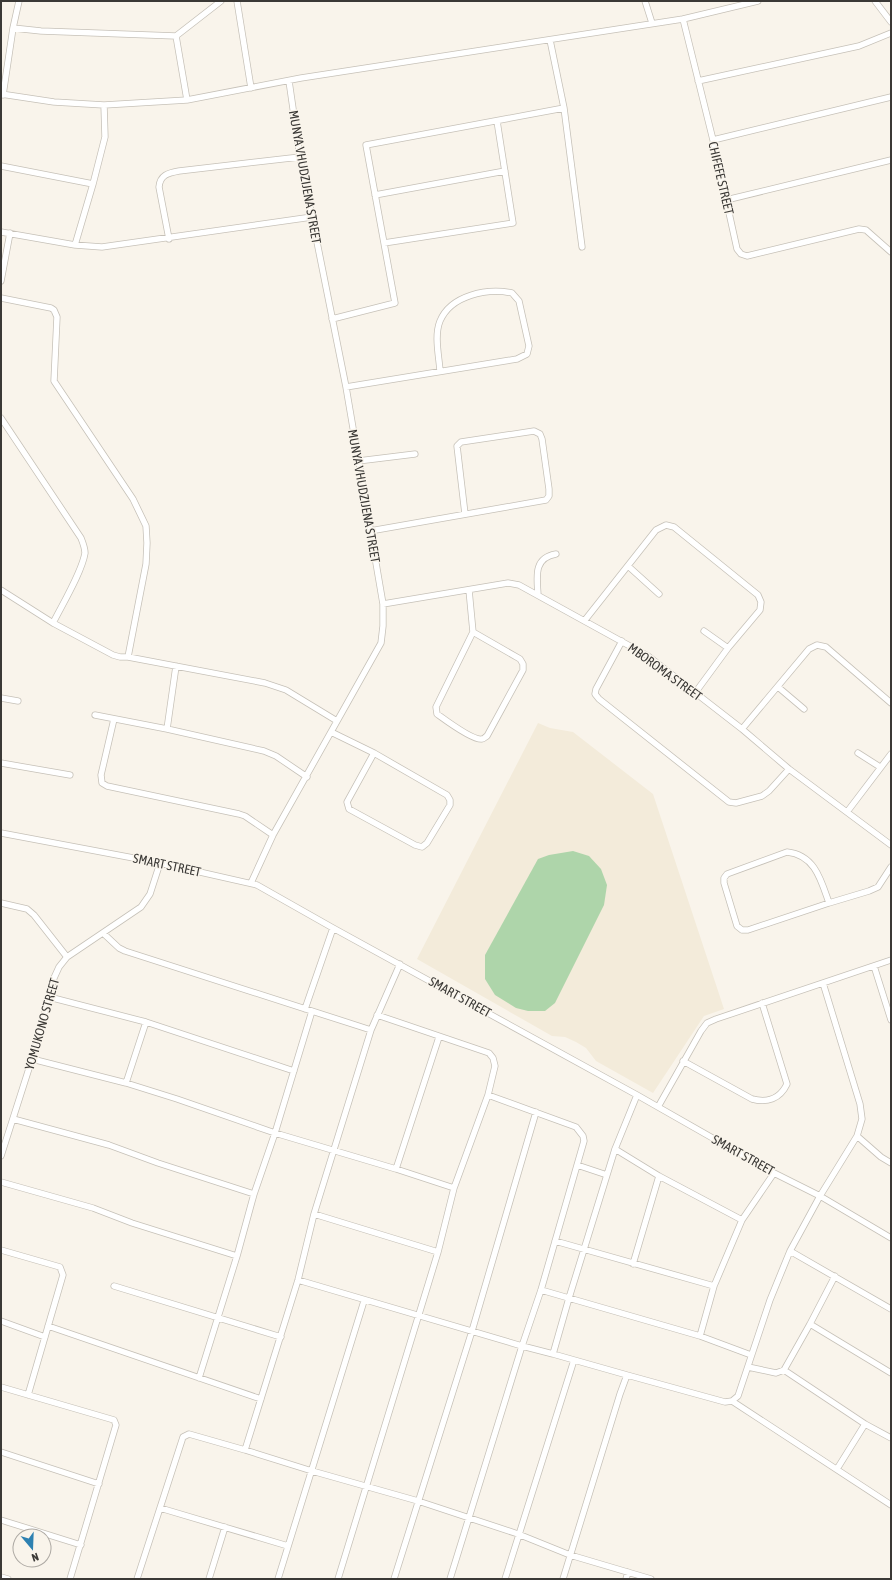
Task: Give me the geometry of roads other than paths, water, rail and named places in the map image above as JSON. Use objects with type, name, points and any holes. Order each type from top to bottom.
[{"type":"street","points":[[19,1],[2,94],[54,102],[104,105],[187,100],[301,78],[683,19],[758,1]]},
{"type":"street","points":[[13,28],[41,31],[176,36],[221,1]]},
{"type":"street","points":[[237,1],[251,88]]},
{"type":"street","points":[[645,1],[652,24]]},
{"type":"street","points":[[875,1],[891,22]]},
{"type":"street","name":"CHIFEFE STREET","points":[[683,19],[713,140],[737,249],[741,254],[747,256],[859,229],[866,230],[891,252]]},
{"type":"street","points":[[698,81],[859,46],[891,33]]},
{"type":"street","points":[[176,36],[187,100]]},
{"type":"street","points":[[550,40],[564,108],[582,247]]},
{"type":"street","name":"MUNYA VHUDZIJENA STREET","points":[[251,882],[273,835],[381,643],[383,626],[383,604],[346,387],[300,156],[289,81]]},
{"type":"street","points":[[713,140],[891,97]]},
{"type":"street","points":[[75,245],[105,137],[104,105]]},
{"type":"street","points":[[332,319],[395,302],[366,145],[564,108]]},
{"type":"street","points":[[384,243],[513,223],[497,121]]},
{"type":"street","points":[[169,239],[159,188],[160,181],[163,176],[179,170],[300,156]]},
{"type":"street","points":[[726,200],[891,160]]},
{"type":"street","points":[[1,166],[93,184]]},
{"type":"street","points":[[375,195],[505,171]]},
{"type":"street","points":[[1,232],[75,245],[111,247],[312,217]]},
{"type":"street","points":[[1,281],[10,233]]},
{"type":"street","points":[[346,387],[517,359],[527,354],[529,346],[519,301],[512,293],[500,290],[480,292],[460,299],[448,309],[440,322],[437,337],[440,371]]},
{"type":"street","points":[[1,298],[51,308],[54,310],[57,317],[54,380],[134,499],[146,526],[146,564],[128,657]]},
{"type":"street","points":[[1,418],[81,538],[84,545],[84,553],[76,577],[52,623]]},
{"type":"street","points":[[370,531],[546,500],[549,496],[549,489],[540,434],[534,431],[519,433],[461,442],[457,446],[464,514]]},
{"type":"street","points":[[358,461],[415,454]]},
{"type":"street","points":[[585,620],[656,530],[666,525],[674,527],[758,595],[761,602],[760,610],[728,648],[695,693]]},
{"type":"street","points":[[538,595],[537,576],[540,563],[547,556],[556,554]]},
{"type":"street","points":[[628,566],[659,594]]},
{"type":"street","name":"MBOROMA STREET","points":[[383,604],[508,583],[519,585],[648,656],[742,729],[789,769],[891,845]]},
{"type":"street","points":[[1,590],[52,623],[113,655],[265,683],[286,690],[337,721]]},
{"type":"street","points":[[469,590],[473,632],[436,707],[437,714],[442,718],[475,738],[482,739],[487,736],[520,677],[523,670],[523,664],[520,659],[473,632]]},
{"type":"street","points":[[704,631],[728,648]]},
{"type":"street","points":[[622,641],[596,689],[595,694],[599,699],[729,802],[736,802],[762,796],[769,791],[789,769]]},
{"type":"street","points":[[742,729],[809,648],[818,645],[826,647],[891,703]]},
{"type":"street","points":[[167,729],[176,666]]},
{"type":"street","points":[[778,687],[804,709]]},
{"type":"street","points":[[1,698],[18,701]]},
{"type":"street","points":[[95,715],[167,729],[264,751],[276,756],[307,777]]},
{"type":"street","points":[[114,719],[101,775],[102,783],[107,786],[245,816],[273,835]]},
{"type":"street","points":[[331,732],[374,753],[447,795],[450,800],[450,805],[427,843],[422,847],[415,845],[349,809],[347,802],[374,753]]},
{"type":"street","points":[[858,753],[880,767]]},
{"type":"street","points":[[847,812],[891,754]]},
{"type":"street","points":[[1,763],[70,775]]},
{"type":"street","name":"SMART STREET","points":[[1,833],[251,882],[637,1095],[774,1173],[820,1196],[891,1238]]},
{"type":"street","points":[[829,903],[817,871],[797,853],[787,852],[728,874],[724,878],[724,883],[737,926],[742,930],[748,930],[869,891],[878,886],[891,867]]},
{"type":"street","name":"YOMUKONO STREET","points":[[2,1153],[32,1059],[54,978],[59,967],[67,957],[104,934],[142,907],[150,894],[160,863]]},
{"type":"street","points":[[1,903],[27,909],[34,915],[67,957]]},
{"type":"street","points":[[305,1008],[333,928]]},
{"type":"street","points":[[104,934],[119,948],[125,951],[371,1030]]},
{"type":"street","points":[[658,1107],[683,1061],[707,1023],[891,960]]},
{"type":"street","points":[[245,1450],[281,1337],[298,1280],[314,1214],[371,1030],[400,964]]},
{"type":"street","points":[[874,966],[891,1020]]},
{"type":"street","points":[[298,1280],[522,1346],[724,1402],[732,1401],[738,1396],[770,1300],[790,1251],[820,1196],[856,1136],[862,1119],[860,1104],[823,983]]},
{"type":"street","points":[[49,997],[146,1022],[294,1071]]},
{"type":"street","points":[[683,1061],[752,1099],[762,1102],[774,1098],[784,1092],[787,1084],[762,1003]]},
{"type":"street","points":[[199,1378],[237,1256],[254,1194],[312,1010]]},
{"type":"street","points":[[338,1579],[438,1252],[454,1188],[488,1095],[495,1066],[493,1058],[489,1053],[377,1015]]},
{"type":"street","points":[[126,1083],[146,1022]]},
{"type":"street","points":[[396,1169],[439,1037]]},
{"type":"street","points":[[32,1059],[126,1083],[274,1133],[396,1169],[454,1188]]},
{"type":"street","points":[[450,1579],[522,1346],[541,1290],[584,1141],[581,1132],[571,1124],[488,1095]]},
{"type":"street","points":[[553,1354],[568,1298],[615,1149],[637,1095]]},
{"type":"street","points":[[394,1579],[472,1331],[536,1112]]},
{"type":"street","points":[[13,1119],[109,1145],[158,1163],[254,1194]]},
{"type":"street","points":[[856,1136],[880,1157],[891,1163]]},
{"type":"street","points":[[615,1149],[659,1176],[742,1220]]},
{"type":"street","points":[[577,1165],[607,1175]]},
{"type":"street","points":[[700,1336],[714,1286],[742,1220],[774,1173]]},
{"type":"street","points":[[633,1264],[659,1176]]},
{"type":"street","points":[[1,1182],[93,1208],[132,1223],[237,1256]]},
{"type":"street","points":[[314,1214],[438,1252]]},
{"type":"street","points":[[555,1241],[714,1286]]},
{"type":"street","points":[[1,1250],[60,1267],[62,1275],[28,1395]]},
{"type":"street","points":[[790,1251],[891,1309]]},
{"type":"street","points":[[748,1367],[776,1373],[784,1370],[835,1276]]},
{"type":"street","points":[[114,1286],[281,1337]]},
{"type":"street","points":[[541,1290],[700,1336],[751,1355]]},
{"type":"street","points":[[278,1579],[364,1300]]},
{"type":"street","points":[[1,1321],[45,1337]]},
{"type":"street","points":[[810,1324],[891,1373]]},
{"type":"street","points":[[48,1326],[261,1399]]},
{"type":"street","points":[[505,1579],[574,1360]]},
{"type":"street","points":[[784,1370],[866,1424],[891,1438]]},
{"type":"street","points":[[563,1579],[627,1375]]},
{"type":"street","points":[[1,1387],[114,1420],[116,1425],[70,1579]]},
{"type":"street","points":[[732,1401],[891,1505]]},
{"type":"street","points":[[836,1469],[866,1424]]},
{"type":"street","points":[[138,1579],[183,1438],[188,1434],[365,1487],[418,1501],[518,1534],[570,1555],[651,1579]]},
{"type":"street","points":[[1,1452],[98,1484]]},
{"type":"street","points":[[160,1508],[288,1546]]},
{"type":"street","points":[[1,1520],[80,1545]]},
{"type":"street","points":[[209,1579],[225,1527]]},
{"type":"street","points":[[626,1579],[628,1572]]},
{"type":"street","points":[[1,1577],[8,1579]]}]
